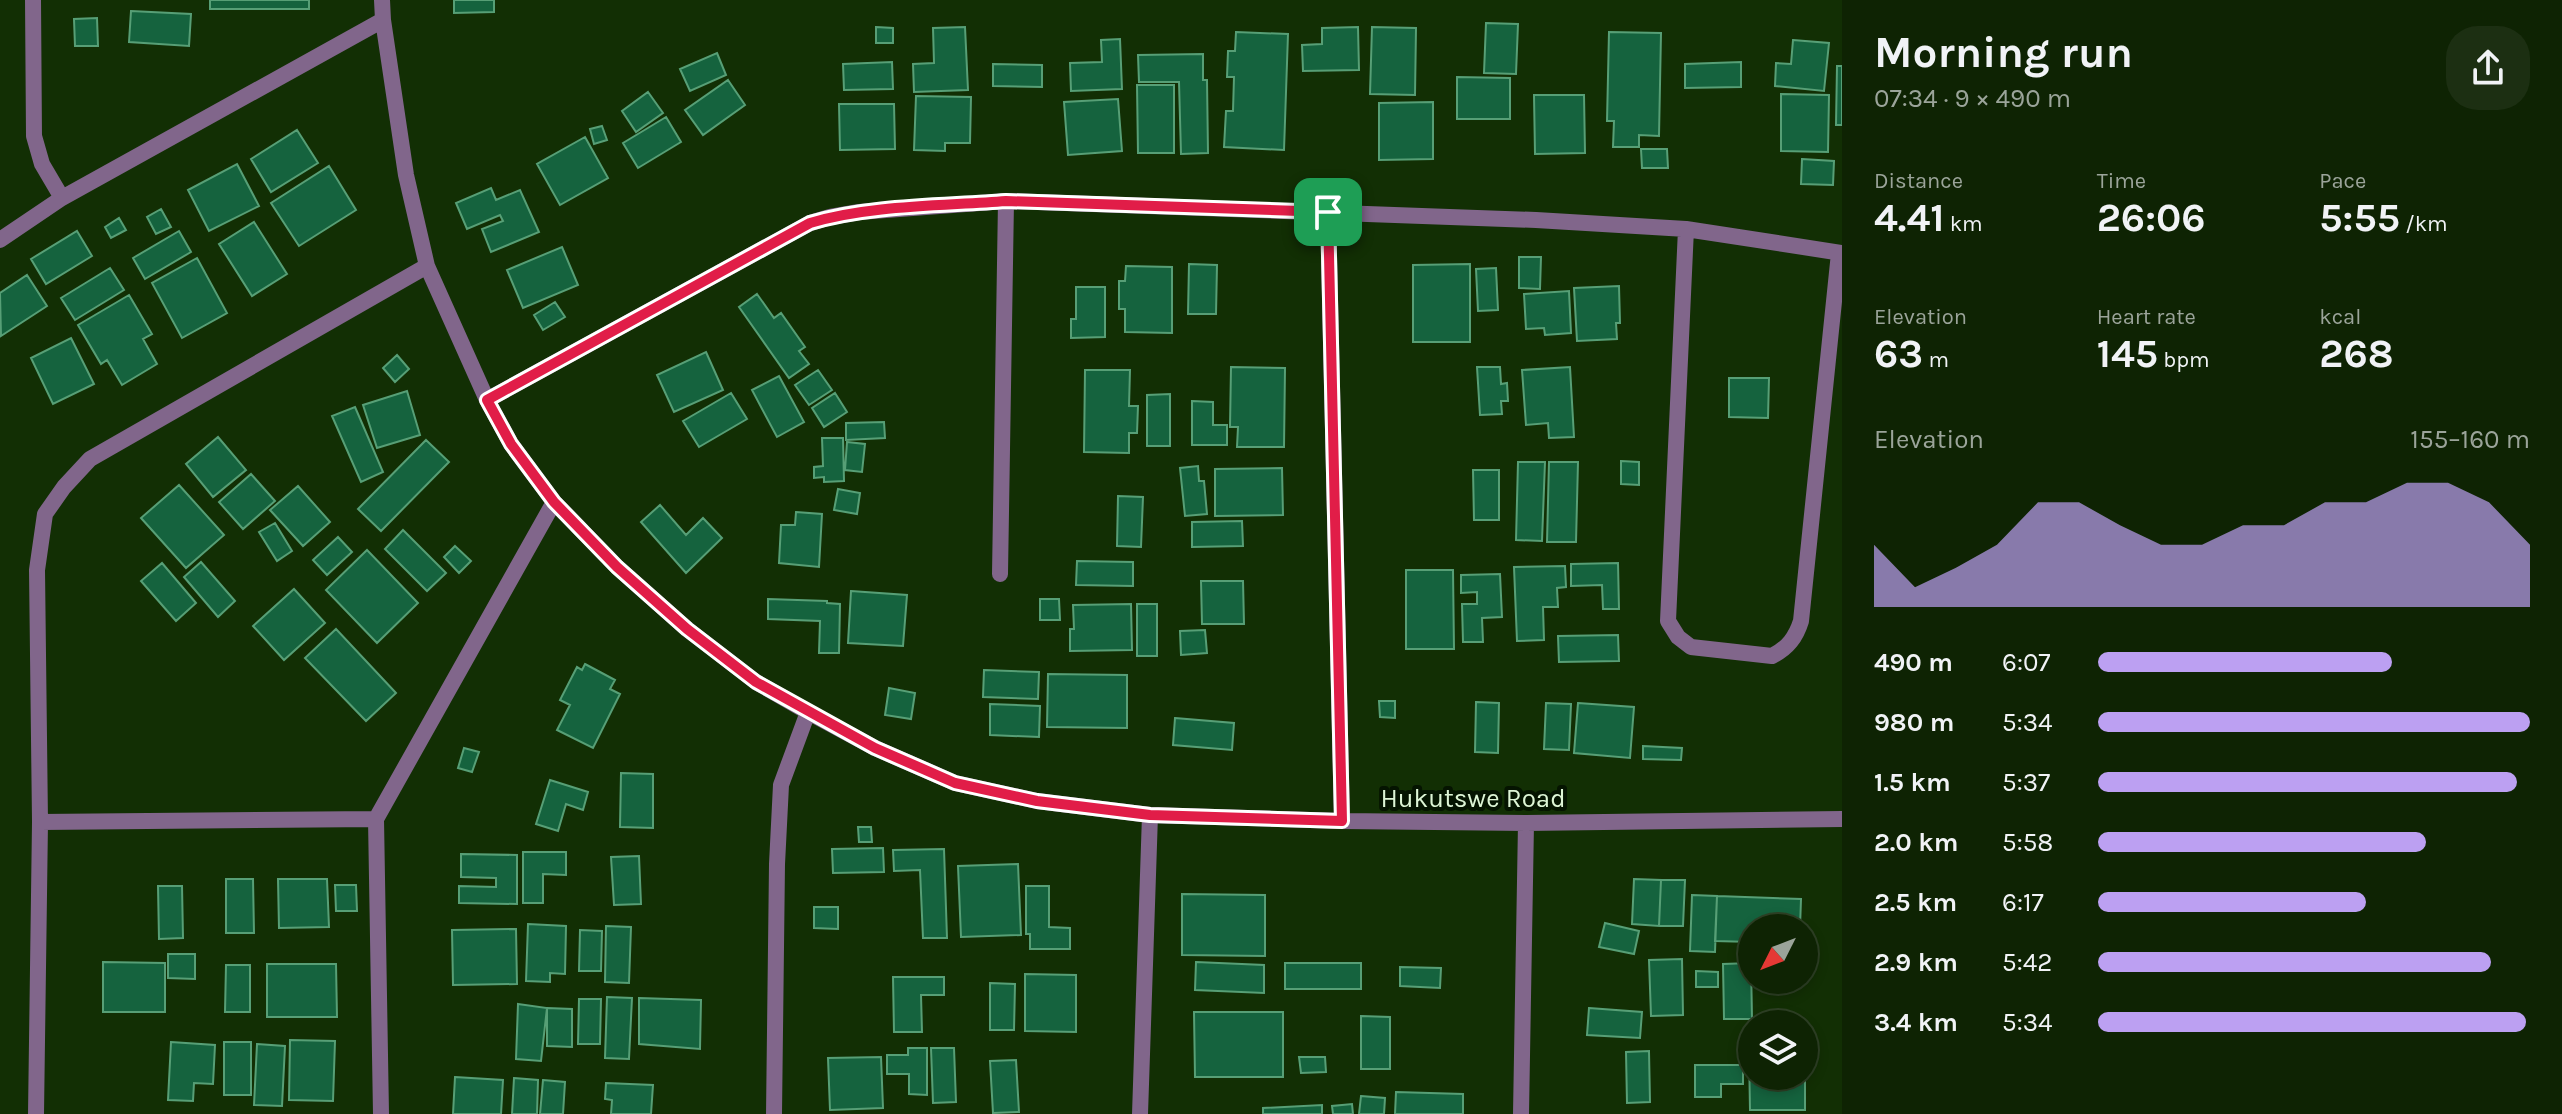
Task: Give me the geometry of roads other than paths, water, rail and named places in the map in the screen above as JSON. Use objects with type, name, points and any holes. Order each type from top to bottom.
[{"type":"street","points":[[33,0],[34,136],[42,164],[62,198]]},
{"type":"street","name":"Hukutswe Road","points":[[382,0],[406,175],[427,266],[487,400],[511,444],[554,502],[617,567],[687,629],[756,682],[808,712],[875,748],[955,783],[1037,801],[1150,815],[1526,823],[1842,819]]},
{"type":"street","points":[[0,240],[62,198],[383,20]]},
{"type":"street","points":[[1000,574],[1006,201]]},
{"type":"street","points":[[487,400],[810,223],[859,212],[1006,201],[1536,220],[1686,229],[1840,253],[1801,621],[1797,632],[1783,650],[1772,656],[1691,647],[1678,637],[1668,621],[1686,229]]},
{"type":"street","points":[[1328,212],[1342,821]]},
{"type":"street","points":[[36,1114],[40,822],[37,570],[45,514],[90,459],[427,266]]},
{"type":"street","points":[[381,1114],[376,819],[554,502]]},
{"type":"street","points":[[774,1114],[781,785],[808,712]]},
{"type":"street","points":[[1140,1114],[1150,815]]},
{"type":"street","points":[[40,822],[376,819]]},
{"type":"street","points":[[1521,1114],[1526,823]]}]
